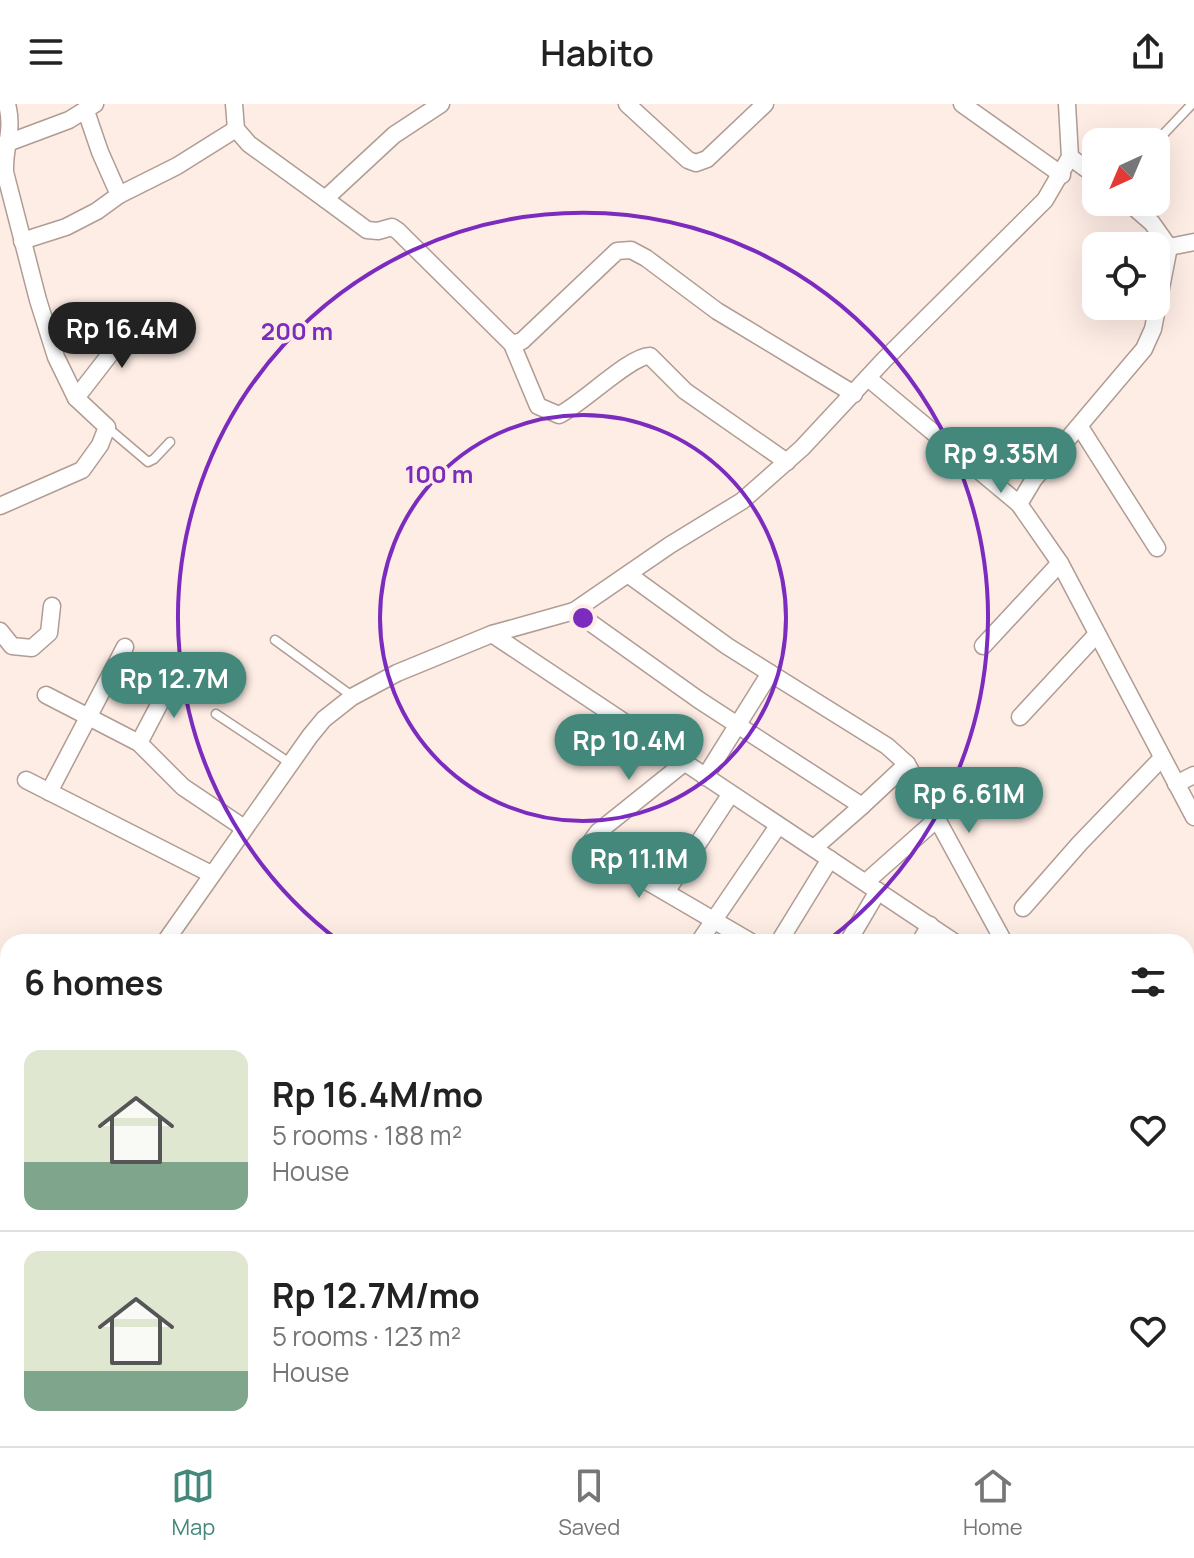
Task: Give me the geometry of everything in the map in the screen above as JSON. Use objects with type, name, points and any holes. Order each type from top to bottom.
[{"type":"street","points":[[0,506],[82,470],[100,445],[107,427],[76,398],[56,357],[5,172],[4,144],[11,119],[7,104]]},
{"type":"street","points":[[234,104],[236,129],[265,157],[367,230],[395,228],[512,344],[538,406],[545,411],[559,415],[573,409],[631,363],[643,355],[650,356],[685,391],[787,462]]},
{"type":"street","points":[[325,199],[394,135],[441,104]]},
{"type":"street","points":[[627,104],[688,160],[696,163],[707,159],[765,104]]},
{"type":"street","points":[[962,104],[1062,175]]},
{"type":"street","points":[[170,934],[290,763],[324,719],[352,697],[397,673],[492,634],[574,611],[670,545],[726,513],[787,462],[1045,200],[1070,157],[1067,104]]},
{"type":"street","points":[[4,144],[91,108],[100,152],[119,195]]},
{"type":"street","points":[[22,241],[66,227],[97,211],[119,195],[177,166],[236,129]]},
{"type":"street","points":[[1070,157],[1082,166]]},
{"type":"street","points":[[1144,216],[1158,232]]},
{"type":"street","points":[[1170,247],[1194,242]]},
{"type":"street","points":[[512,344],[522,341],[617,251],[631,250],[717,311],[854,394]]},
{"type":"street","points":[[76,398],[138,318]]},
{"type":"street","points":[[1019,504],[1034,479],[1144,349],[1155,320]]},
{"type":"street","points":[[868,378],[1019,504],[1060,563],[1194,817]]},
{"type":"street","points":[[1080,427],[1157,548]]},
{"type":"street","points":[[983,646],[1060,563]]},
{"type":"street","points":[[629,575],[727,646],[887,746],[907,764],[1000,934]]},
{"type":"street","points":[[0,631],[12,646],[32,648],[49,633],[52,606]]},
{"type":"street","points":[[574,611],[739,727],[862,806]]},
{"type":"street","points":[[492,634],[943,934]]},
{"type":"street","points":[[1020,717],[1097,634]]},
{"type":"street","points":[[49,792],[125,647]]},
{"type":"street","points":[[705,777],[770,673]]},
{"type":"street","points":[[139,743],[173,678]]},
{"type":"street","points":[[46,695],[139,743],[183,787],[244,828]]},
{"type":"street","points":[[1023,908],[1162,758]]},
{"type":"street","points":[[684,763],[598,832],[590,843],[602,855],[737,934]]},
{"type":"street","points":[[814,848],[907,764]]},
{"type":"street","points":[[1176,784],[1194,775]]},
{"type":"street","points":[[26,780],[211,874]]},
{"type":"street","points":[[666,892],[730,795]]},
{"type":"street","points":[[851,934],[872,886],[937,819]]},
{"type":"street","points":[[704,934],[778,826]]},
{"type":"street","points":[[784,934],[830,859]]},
{"type":"street","points":[[925,934],[930,925]]},
{"type":"lane","points":[[1169,128],[1192,104]]},
{"type":"lane","points":[[107,427],[148,462],[170,442]]},
{"type":"lane","points":[[275,640],[352,697]]},
{"type":"lane","points":[[216,714],[290,763]]}]
